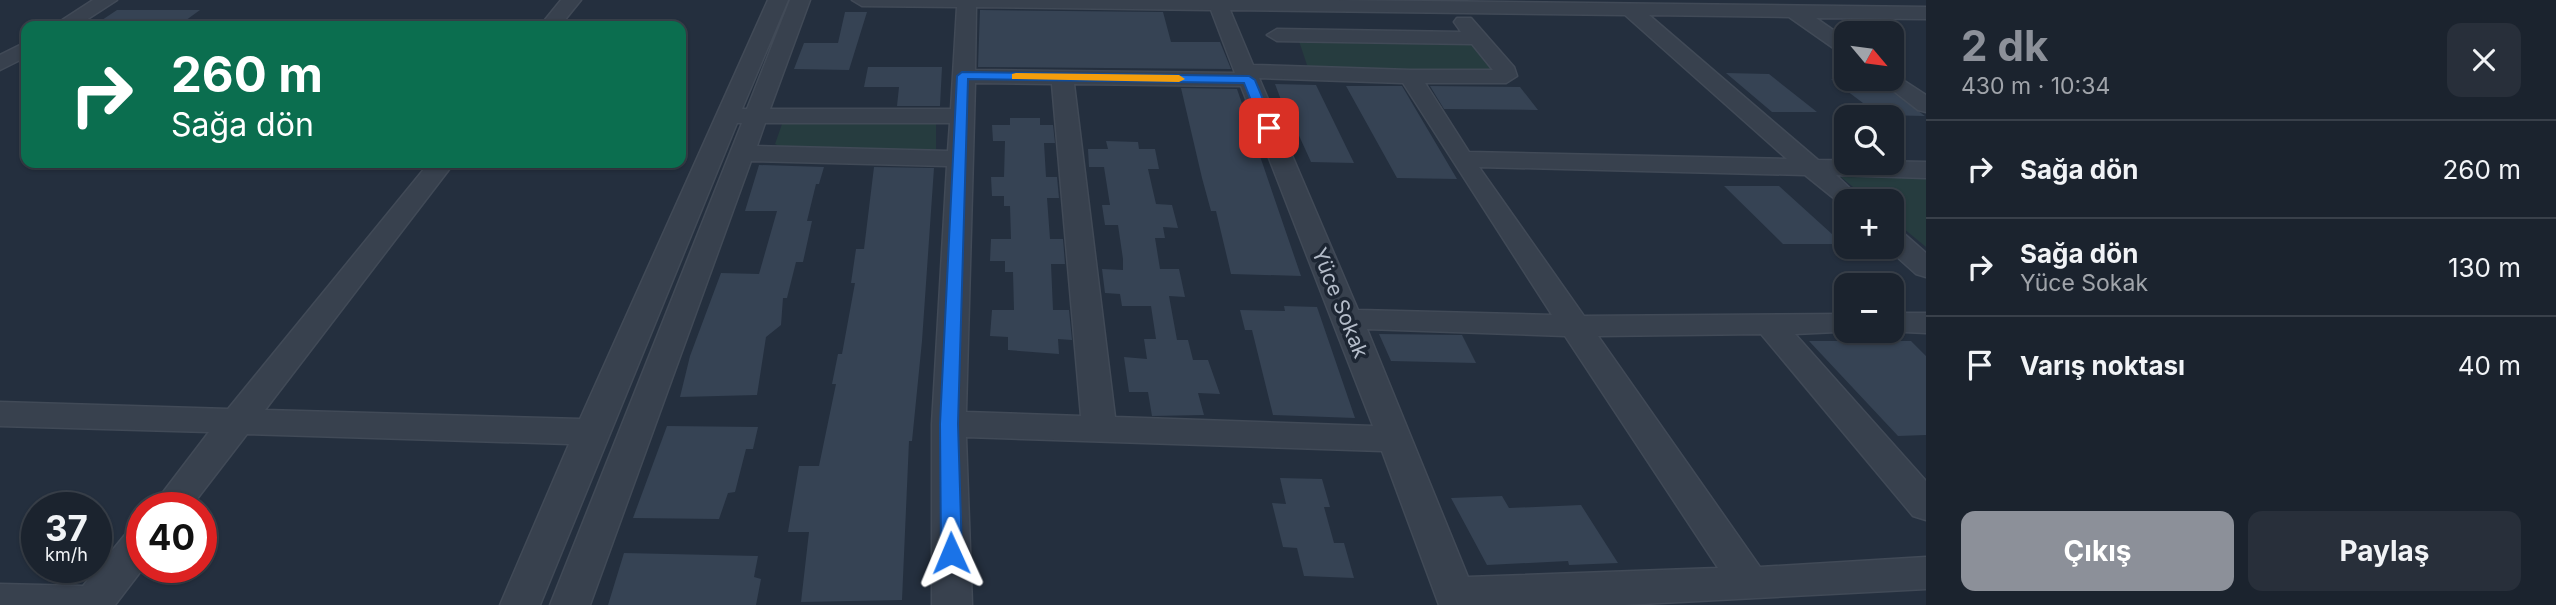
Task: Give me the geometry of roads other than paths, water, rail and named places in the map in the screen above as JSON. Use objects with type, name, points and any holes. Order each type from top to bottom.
[{"type":"street","points":[[71,21],[107,0]]},
{"type":"street","points":[[554,21],[571,0]]},
{"type":"street","points":[[570,605],[742,153],[743,116],[778,0]]},
{"type":"street","points":[[520,605],[591,432],[800,0]]},
{"type":"street","points":[[862,0],[1449,3],[1630,9],[1786,6],[1926,13]]},
{"type":"street","points":[[952,605],[949,424],[967,0]]},
{"type":"street","name":"Yüce Sokak","points":[[1197,1],[1247,75],[1457,599]]},
{"type":"street","points":[[1264,3],[1293,72]]},
{"type":"street","points":[[962,76],[1247,75],[1293,72],[1410,77],[1506,76],[1506,72],[1449,3]]},
{"type":"street","points":[[1786,6],[1834,40]]},
{"type":"street","points":[[1630,9],[1837,189]]},
{"type":"street","points":[[1277,35],[1478,38]]},
{"type":"street","points":[[0,64],[21,51]]},
{"type":"street","points":[[1062,77],[1099,429]]},
{"type":"street","points":[[1410,77],[1461,159],[1750,584]]},
{"type":"street","points":[[1904,90],[1926,105]]},
{"type":"street","points":[[743,116],[961,116]]},
{"type":"street","points":[[742,153],[959,159]]},
{"type":"street","points":[[1461,159],[1926,170]]},
{"type":"street","points":[[182,492],[438,168]]},
{"type":"street","points":[[1904,249],[1926,268]]},
{"type":"street","points":[[1347,319],[1576,326],[1834,324]]},
{"type":"street","points":[[1904,323],[1926,323]]},
{"type":"street","points":[[1769,324],[1926,506]]},
{"type":"street","points":[[0,414],[591,432]]},
{"type":"street","points":[[949,424],[1394,439]]},
{"type":"street","points":[[0,601],[92,604],[126,561]]},
{"type":"street","points":[[1457,599],[1926,573]]}]
